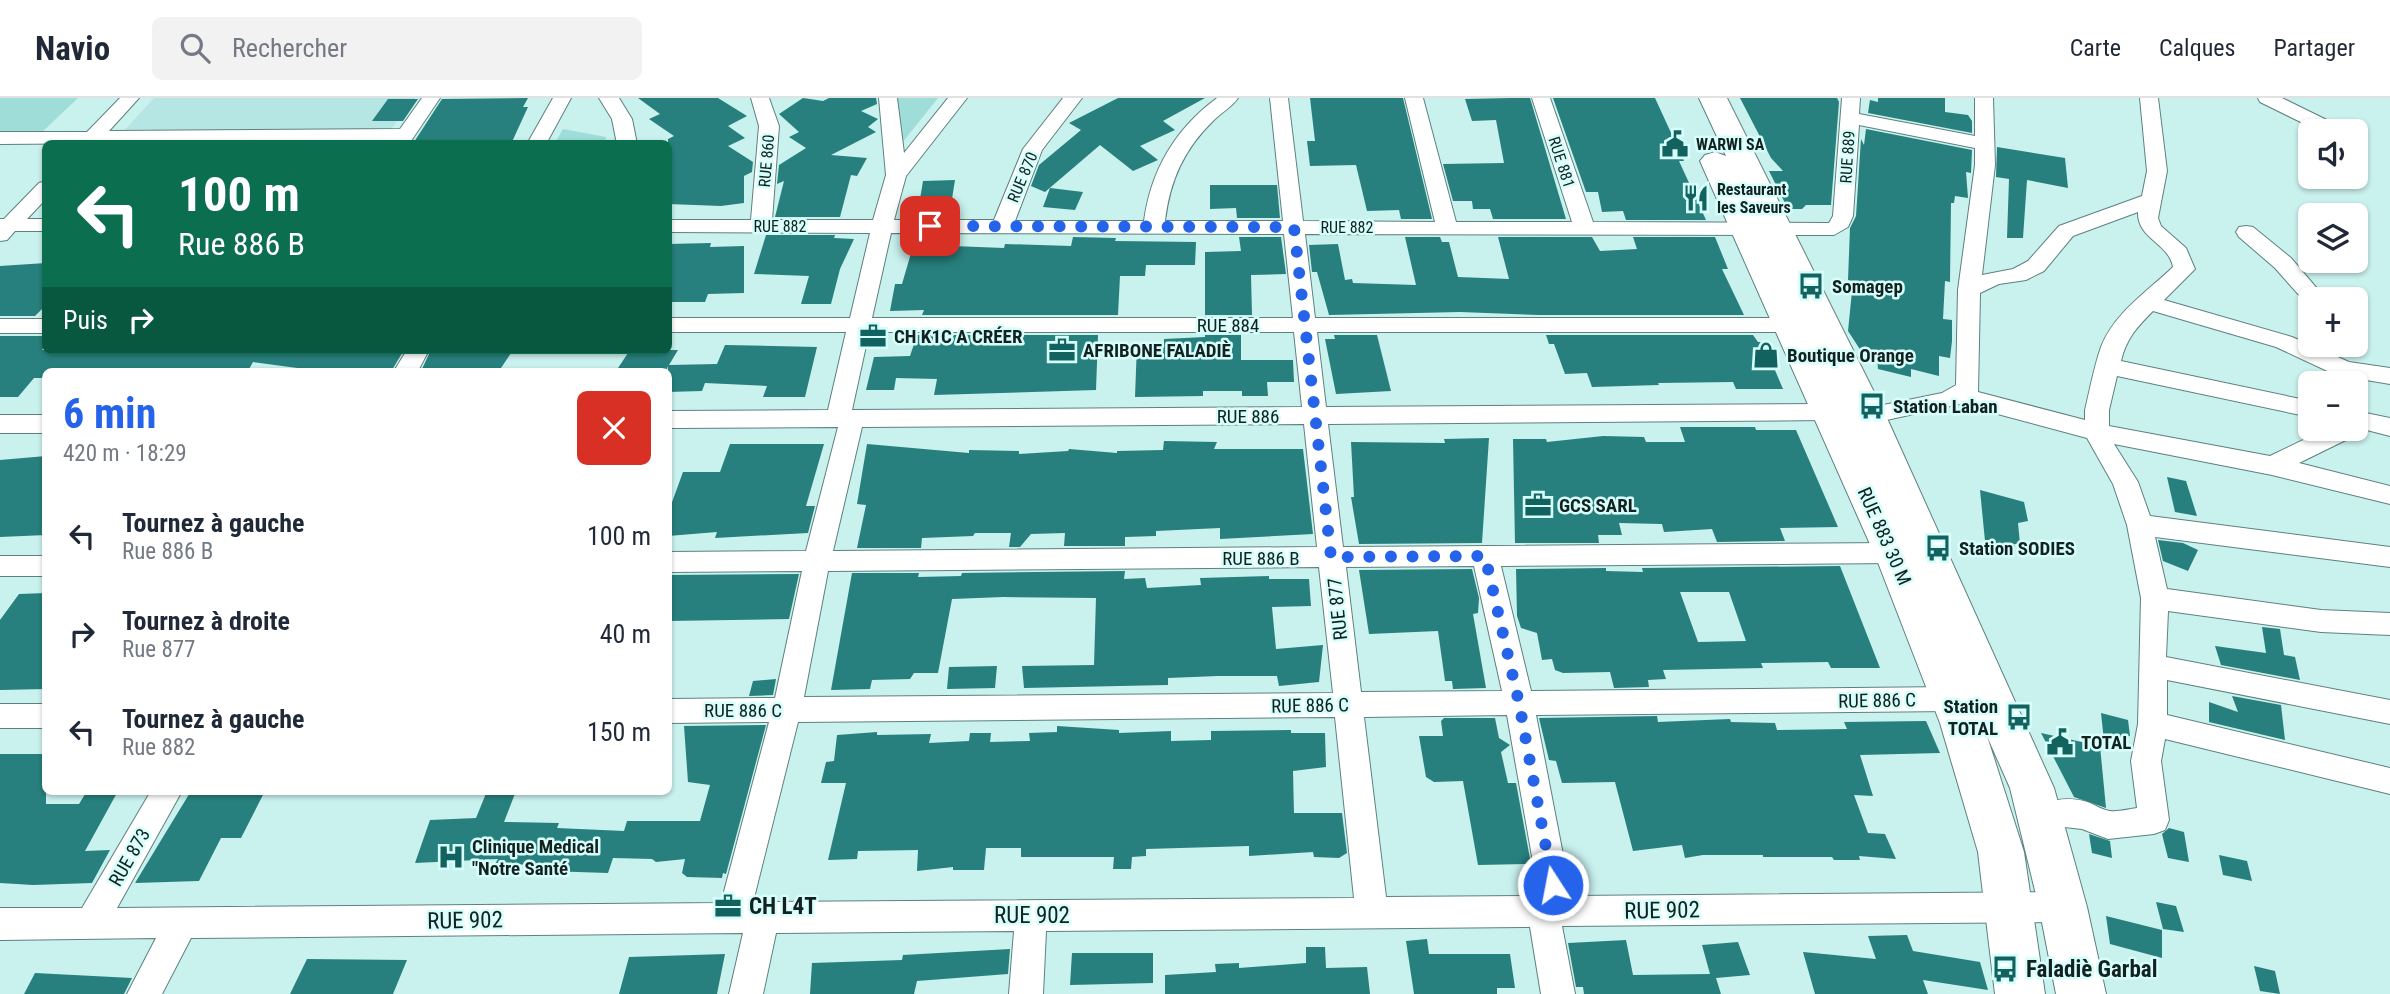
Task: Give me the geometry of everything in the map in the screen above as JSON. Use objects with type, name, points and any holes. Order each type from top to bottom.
[{"type":"main road","name":"RUE 883 30 M","points":[[1688,98],[1758,227],[1787,325],[1896,553],[1952,699],[1990,807],[2010,907],[2020,994]]},
{"type":"main road","points":[[1713,98],[1758,227],[1868,416],[2032,788],[2063,906],[2081,994]]},
{"type":"street","points":[[89,140],[130,98]]},
{"type":"street","points":[[245,140],[402,139],[430,98]]},
{"type":"street","points":[[538,140],[562,98]]},
{"type":"street","points":[[608,98],[613,102],[628,140]]},
{"type":"street","name":"RUE 860","points":[[760,98],[769,125],[761,226]]},
{"type":"street","points":[[746,994],[748,917],[845,419],[859,325],[896,175],[888,98]]},
{"type":"street","points":[[896,175],[958,98]]},
{"type":"street","name":"RUE 870","points":[[1002,226],[1033,149],[1073,98]]},
{"type":"street","points":[[1154,226],[1158,191],[1177,151],[1220,104],[1229,98]]},
{"type":"street","name":"RUE 877","points":[[1279,98],[1372,912]]},
{"type":"street","points":[[1414,98],[1447,227]]},
{"type":"street","name":"RUE 881","points":[[1541,98],[1584,227]]},
{"type":"street","points":[[1868,416],[1948,400],[1968,389],[1969,290],[1983,189],[1984,98]]},
{"type":"street","points":[[2043,830],[2057,813],[2084,815],[2108,825],[2154,820],[2146,761],[2153,724],[2151,666],[2155,598],[2140,525],[2125,482],[2105,452],[2097,432],[2097,410],[2113,345],[2126,324],[2146,302],[2184,268],[2184,260],[2178,252],[2151,227],[2147,219],[2158,171],[2149,98]]},
{"type":"street","points":[[2267,98],[2310,119]]},
{"type":"street","points":[[1850,108],[1985,144]]},
{"type":"street","name":"RUE 889","points":[[1843,216],[1850,108]]},
{"type":"street","points":[[0,138],[59,140]]},
{"type":"street","points":[[3,228],[42,191]]},
{"type":"street","points":[[1969,290],[1994,278],[2018,275],[2036,266],[2066,231],[2151,200]]},
{"type":"street","name":"RUE 882","points":[[672,226],[1834,229],[1841,223],[1843,216]]},
{"type":"street","points":[[3,228],[42,225]]},
{"type":"street","points":[[2246,232],[2283,263],[2304,287]]},
{"type":"street","points":[[2146,302],[2284,342],[2298,343]]},
{"type":"street","name":"RUE 884","points":[[672,326],[1787,325]]},
{"type":"street","points":[[0,326],[42,326]]},
{"type":"street","points":[[2324,357],[2341,371]]},
{"type":"street","points":[[2108,366],[2298,406]]},
{"type":"street","points":[[2368,376],[2390,376]]},
{"type":"street","points":[[1957,395],[2097,432],[2272,466],[2390,495]]},
{"type":"street","name":"RUE 886","points":[[672,420],[1828,412]]},
{"type":"street","points":[[0,424],[42,424]]},
{"type":"street","points":[[2272,466],[2327,441]]},
{"type":"street","points":[[2140,525],[2390,556]]},
{"type":"street","name":"RUE 886 B","points":[[672,562],[1896,553]]},
{"type":"street","points":[[1485,556],[1519,703],[1550,911],[1558,994]]},
{"type":"street","points":[[0,566],[42,566]]},
{"type":"street","points":[[2155,598],[2321,621],[2390,624]]},
{"type":"street","points":[[2151,666],[2390,712]]},
{"type":"street","name":"RUE 886 C","points":[[672,711],[1952,699]]},
{"type":"street","points":[[0,716],[42,716]]},
{"type":"street","points":[[2153,724],[2390,781]]},
{"type":"street","name":"RUE 873","points":[[91,923],[165,795]]},
{"type":"street","name":"RUE 902","points":[[0,924],[2063,906]]},
{"type":"street","points":[[1026,994],[1031,915]]},
{"type":"street","points":[[145,994],[181,922]]},
{"type":"shaded area","points":[[0,98],[78,98],[41,133],[0,133]]},
{"type":"shaded area","points":[[154,98],[415,98],[385,137],[121,134]]},
{"type":"shaded area","points":[[888,98],[938,98],[894,153]]},
{"type":"shaded area","points":[[563,129],[606,137],[606,140],[557,140]]},
{"type":"building","points":[[528,98],[523,107],[528,107],[513,140],[415,140],[442,99]]},
{"type":"building","points":[[638,98],[718,98],[747,116],[728,126],[745,138],[728,146],[753,162],[752,172],[744,176],[744,203],[721,206],[672,204],[672,140],[668,139],[674,136],[649,119],[660,114]]},
{"type":"building","points":[[803,98],[823,101],[829,98],[876,98],[877,104],[861,111],[878,119],[868,127],[876,132],[831,155],[867,158],[857,176],[851,175],[840,217],[775,217],[784,181],[777,184],[779,165],[806,148],[789,137],[799,132],[779,114]]},
{"type":"building","points":[[1118,98],[1205,98],[1163,121],[1175,130],[1140,146],[1158,160],[1133,171],[1100,145],[1045,192],[1031,186],[1039,165],[1081,130],[1069,123]]},
{"type":"building","points":[[1310,98],[1403,98],[1432,219],[1401,219],[1399,210],[1367,211],[1356,165],[1310,166],[1307,141],[1315,141]]},
{"type":"building","points":[[1530,98],[1566,219],[1493,219],[1490,209],[1473,209],[1472,201],[1453,201],[1443,164],[1504,163],[1496,120],[1472,121],[1465,99]]},
{"type":"building","points":[[1553,98],[1655,98],[1684,161],[1679,161],[1706,220],[1626,220],[1623,211],[1602,212],[1598,192],[1586,192]]},
{"type":"building","points":[[1740,98],[1837,98],[1839,102],[1831,205],[1806,205],[1802,209],[1788,209],[1769,171],[1783,171],[1771,158]]},
{"type":"building","points":[[1878,98],[1945,98],[1945,112],[1968,115],[1972,121],[1972,133],[1868,113],[1870,100],[1878,102]]},
{"type":"building","points":[[388,99],[418,99],[403,121],[372,121]]},
{"type":"building","points":[[1866,129],[1972,150],[1971,173],[1966,172],[1968,198],[1955,196],[1954,203],[1951,203],[1950,282],[1945,281],[1943,319],[1952,320],[1952,341],[1950,358],[1939,356],[1939,376],[1911,369],[1911,377],[1878,369],[1877,356],[1863,354],[1848,331],[1853,281],[1848,280],[1850,228],[1856,216],[1861,139],[1864,145]]},
{"type":"building","points":[[1997,147],[2065,158],[2068,188],[2027,180],[2023,238],[2007,238],[2009,179],[1996,177]]},
{"type":"building","points":[[955,180],[952,199],[920,199],[923,181]]},
{"type":"building","points":[[1210,185],[1277,185],[1280,218],[1237,218],[1236,208],[1210,209]]},
{"type":"building","points":[[1050,188],[1083,192],[1075,210],[1043,207]]},
{"type":"building","points":[[766,235],[835,235],[834,238],[854,239],[840,269],[831,304],[801,304],[809,276],[754,274]]},
{"type":"building","points":[[1073,237],[1116,238],[1115,241],[1196,242],[1195,265],[1146,265],[1145,276],[1120,276],[1118,315],[922,315],[924,310],[890,311],[895,284],[902,284],[912,250],[952,251],[953,246],[1004,248],[1005,244],[1071,246]]},
{"type":"building","points":[[1239,237],[1281,237],[1286,274],[1251,275],[1252,315],[1205,315],[1205,252],[1241,251]]},
{"type":"building","points":[[1405,237],[1440,237],[1442,242],[1449,242],[1458,277],[1509,279],[1498,237],[1592,237],[1600,251],[1637,249],[1633,237],[1715,237],[1728,269],[1722,269],[1744,315],[1539,315],[1460,312],[1329,315],[1317,272],[1312,272],[1309,245],[1338,244],[1345,280],[1352,279],[1353,283],[1416,285]]},
{"type":"building","points":[[672,244],[744,246],[744,293],[708,294],[705,302],[672,302]]},
{"type":"building","points":[[42,263],[42,309],[35,316],[0,316],[0,266]]},
{"type":"building","points":[[917,335],[1098,335],[1096,390],[934,395],[937,379],[896,378],[894,390],[866,390],[874,357],[910,356]]},
{"type":"building","points":[[1241,335],[1241,360],[1293,360],[1294,382],[1267,382],[1268,396],[1242,396],[1242,391],[1203,391],[1203,396],[1135,397],[1137,344],[1164,343],[1164,339]]},
{"type":"building","points":[[1334,335],[1377,335],[1391,391],[1336,394],[1325,339],[1335,339]]},
{"type":"building","points":[[1546,335],[1753,335],[1758,342],[1763,342],[1783,389],[1736,389],[1733,382],[1592,387],[1587,373],[1565,374],[1554,344],[1549,344]]},
{"type":"building","points":[[0,336],[42,336],[42,354],[402,354],[393,368],[298,368],[253,362],[250,368],[42,368],[42,378],[34,378],[18,397],[0,397]]},
{"type":"building","points":[[725,345],[817,347],[805,397],[763,397],[767,386],[705,383],[702,391],[672,392],[672,368],[668,366],[618,368],[627,354],[672,354],[672,350],[678,350],[669,365],[717,364]]},
{"type":"building","points":[[429,354],[510,354],[501,368],[422,368]]},
{"type":"building","points":[[1680,427],[1796,430],[1838,527],[1780,528],[1785,541],[1717,542],[1712,529],[1664,532],[1662,524],[1619,523],[1622,535],[1598,535],[1599,543],[1515,543],[1513,439],[1546,439],[1547,442],[1603,436],[1644,437],[1646,442],[1685,442]]},
{"type":"building","points":[[1489,438],[1482,543],[1359,544],[1351,497],[1354,497],[1351,442],[1445,443],[1444,439]]},
{"type":"building","points":[[1164,441],[1217,442],[1214,449],[1303,449],[1313,534],[1220,539],[1220,528],[1156,531],[1156,536],[1125,537],[1125,546],[1064,546],[1065,533],[1031,534],[1020,547],[1009,547],[1011,533],[975,533],[973,536],[922,538],[921,548],[857,548],[866,505],[857,504],[867,444],[969,453],[969,450],[1019,451],[1019,454],[1069,449],[1117,453],[1163,450]]},
{"type":"building","points":[[730,444],[824,444],[806,506],[815,506],[808,533],[715,538],[717,532],[672,536],[672,502],[683,472],[720,472]]},
{"type":"building","points":[[42,456],[42,535],[0,537],[0,460]]},
{"type":"building","points":[[2167,477],[2186,481],[2197,516],[2175,512]]},
{"type":"building","points":[[1980,490],[2024,502],[2028,521],[2018,523],[2020,544],[2014,544],[2015,547],[1985,541]]},
{"type":"building","points":[[2158,540],[2183,543],[2198,550],[2188,571],[2163,561]]},
{"type":"building","points":[[1840,566],[1880,668],[1831,668],[1828,662],[1761,663],[1763,668],[1663,670],[1666,679],[1648,680],[1649,687],[1614,688],[1610,672],[1563,673],[1555,670],[1552,659],[1542,660],[1537,633],[1521,628],[1517,616],[1516,569],[1606,568],[1606,571],[1643,572],[1642,568]],"holes":[[[1680,592],[1729,592],[1746,641],[1698,642]]]},
{"type":"building","points":[[1472,569],[1479,598],[1478,613],[1473,614],[1486,688],[1453,689],[1452,681],[1445,681],[1438,631],[1369,634],[1359,570]]},
{"type":"building","points":[[1125,571],[1124,579],[1145,578],[1147,588],[1201,585],[1200,578],[1269,576],[1269,579],[1309,579],[1311,606],[1272,607],[1276,649],[1323,645],[1319,682],[1279,686],[1277,676],[1218,676],[1168,678],[1168,685],[1024,688],[1022,666],[1094,665],[1096,598],[1003,597],[952,599],[938,673],[914,673],[910,679],[872,680],[870,689],[831,690],[852,573],[919,573],[918,577],[961,576],[962,573]]},
{"type":"building","points":[[799,574],[789,619],[672,621],[672,575]]},
{"type":"building","points":[[42,593],[42,689],[0,690],[0,620],[19,594]]},
{"type":"building","points":[[2262,627],[2280,629],[2284,655],[2295,657],[2300,680],[2221,665],[2215,646],[2266,653]]},
{"type":"building","points":[[997,666],[995,688],[947,689],[949,667]]},
{"type":"building","points":[[776,679],[773,695],[749,696],[753,681]]},
{"type":"building","points":[[2232,696],[2281,705],[2285,740],[2209,722],[2209,702],[2238,712]]},
{"type":"building","points":[[2101,713],[2128,720],[2130,736],[2104,741]]},
{"type":"building","points":[[1657,716],[1658,722],[1730,719],[1731,722],[1775,723],[1777,730],[1847,729],[1844,722],[1926,721],[1940,753],[1860,755],[1873,796],[1854,795],[1868,833],[1885,834],[1896,859],[1859,856],[1860,860],[1834,860],[1832,857],[1763,855],[1703,855],[1685,858],[1682,845],[1633,851],[1615,782],[1562,783],[1556,761],[1549,760],[1539,718]]},
{"type":"building","points":[[1444,718],[1495,718],[1499,738],[1510,745],[1501,752],[1508,783],[1516,783],[1531,864],[1478,865],[1463,781],[1434,782],[1426,777],[1419,736],[1443,736],[1441,721]]},
{"type":"building","points":[[766,725],[726,874],[723,873],[722,878],[687,877],[682,873],[685,859],[656,862],[652,859],[613,858],[608,873],[547,871],[549,865],[495,864],[498,859],[415,863],[430,820],[476,818],[485,795],[514,795],[504,822],[559,823],[557,828],[624,831],[627,821],[700,821],[710,785],[688,782],[684,726]]},
{"type":"building","points":[[1057,726],[1119,730],[1119,733],[1171,731],[1171,741],[1211,740],[1211,731],[1291,730],[1291,733],[1325,733],[1326,767],[1293,771],[1294,813],[1342,813],[1347,853],[1339,858],[1314,857],[1313,852],[1249,856],[1249,846],[1146,849],[1146,856],[1132,857],[1131,869],[1113,869],[1114,857],[1021,857],[1021,848],[986,848],[984,870],[953,870],[953,867],[917,871],[918,850],[858,851],[857,859],[828,860],[846,783],[821,783],[826,762],[834,761],[837,735],[877,732],[877,735],[931,734],[929,743],[969,741],[970,733],[991,733],[990,742],[1030,741],[1029,733],[1057,732]]},
{"type":"building","points":[[2041,733],[2100,746],[2106,808],[2074,797]]},
{"type":"building","points":[[0,754],[42,754],[42,795],[46,795],[46,804],[79,804],[85,795],[116,795],[85,851],[110,850],[92,883],[0,883]]},
{"type":"building","points":[[189,795],[263,795],[241,838],[221,838],[199,881],[135,883]]},
{"type":"building","points":[[2169,828],[2184,832],[2189,862],[2168,858],[2162,834]]},
{"type":"building","points":[[2089,834],[2110,841],[2112,858],[2092,853]]},
{"type":"building","points":[[2219,855],[2247,861],[2252,881],[2223,875]]},
{"type":"building","points":[[2156,902],[2176,906],[2184,932],[2163,929]]},
{"type":"building","points":[[2106,916],[2162,930],[2162,958],[2110,944]]},
{"type":"building","points":[[1907,935],[1913,951],[1980,962],[1988,990],[1923,980],[1928,994],[1815,994],[1803,952],[1876,959],[1868,936]]},
{"type":"building","points":[[1427,939],[1429,954],[1510,954],[1515,988],[1497,988],[1497,994],[1414,994],[1406,941]]},
{"type":"building","points":[[1626,940],[1633,975],[1710,974],[1702,945],[1738,942],[1750,975],[1716,978],[1721,994],[1584,994],[1583,987],[1576,987],[1568,943]]},
{"type":"building","points":[[1306,947],[1325,947],[1326,968],[1367,967],[1370,994],[1165,994],[1165,975],[1216,972],[1215,964],[1239,963],[1239,968],[1306,963]]},
{"type":"building","points":[[1010,949],[1008,974],[917,981],[914,994],[810,994],[812,963],[902,960],[903,955]]},
{"type":"building","points":[[1072,953],[1153,953],[1153,983],[1070,985]]},
{"type":"building","points":[[725,954],[717,994],[619,994],[629,957]]},
{"type":"building","points":[[307,959],[407,960],[393,994],[290,994]]},
{"type":"building","points":[[2254,966],[2275,971],[2280,994],[2260,991]]},
{"type":"building","points":[[35,973],[132,978],[124,994],[24,994]]},
{"type":"place","name":"WARWI SA","points":[[1675,144]]},
{"type":"place","name":"Restaurant les Saveurs","points":[[1696,198]]},
{"type":"place","name":"Somagep","points":[[1811,286]]},
{"type":"place","name":"CH K1C A CRÉER","points":[[873,336]]},
{"type":"place","name":"AFRIBONE FALADIÈ","points":[[1062,350]]},
{"type":"place","name":"Boutique Orange","points":[[1766,355]]},
{"type":"place","name":"Station Laban","points":[[1872,406]]},
{"type":"place","name":"GCS SARL","points":[[1538,505]]},
{"type":"place","name":"Station SODIES","points":[[1938,548]]},
{"type":"place","name":"Station TOTAL","points":[[2019,717]]},
{"type":"place","name":"TOTAL","points":[[2060,742]]},
{"type":"place","name":"Clinique Medical \"Notre Santé","points":[[451,857]]},
{"type":"place","name":"CH L4T","points":[[728,906]]},
{"type":"place","name":"Faladiè Garbal","points":[[2005,969]]},
{"type":"route","points":[[930,226],[1294,227],[1331,557],[1485,556],[1519,703],[1553,885]]}]
